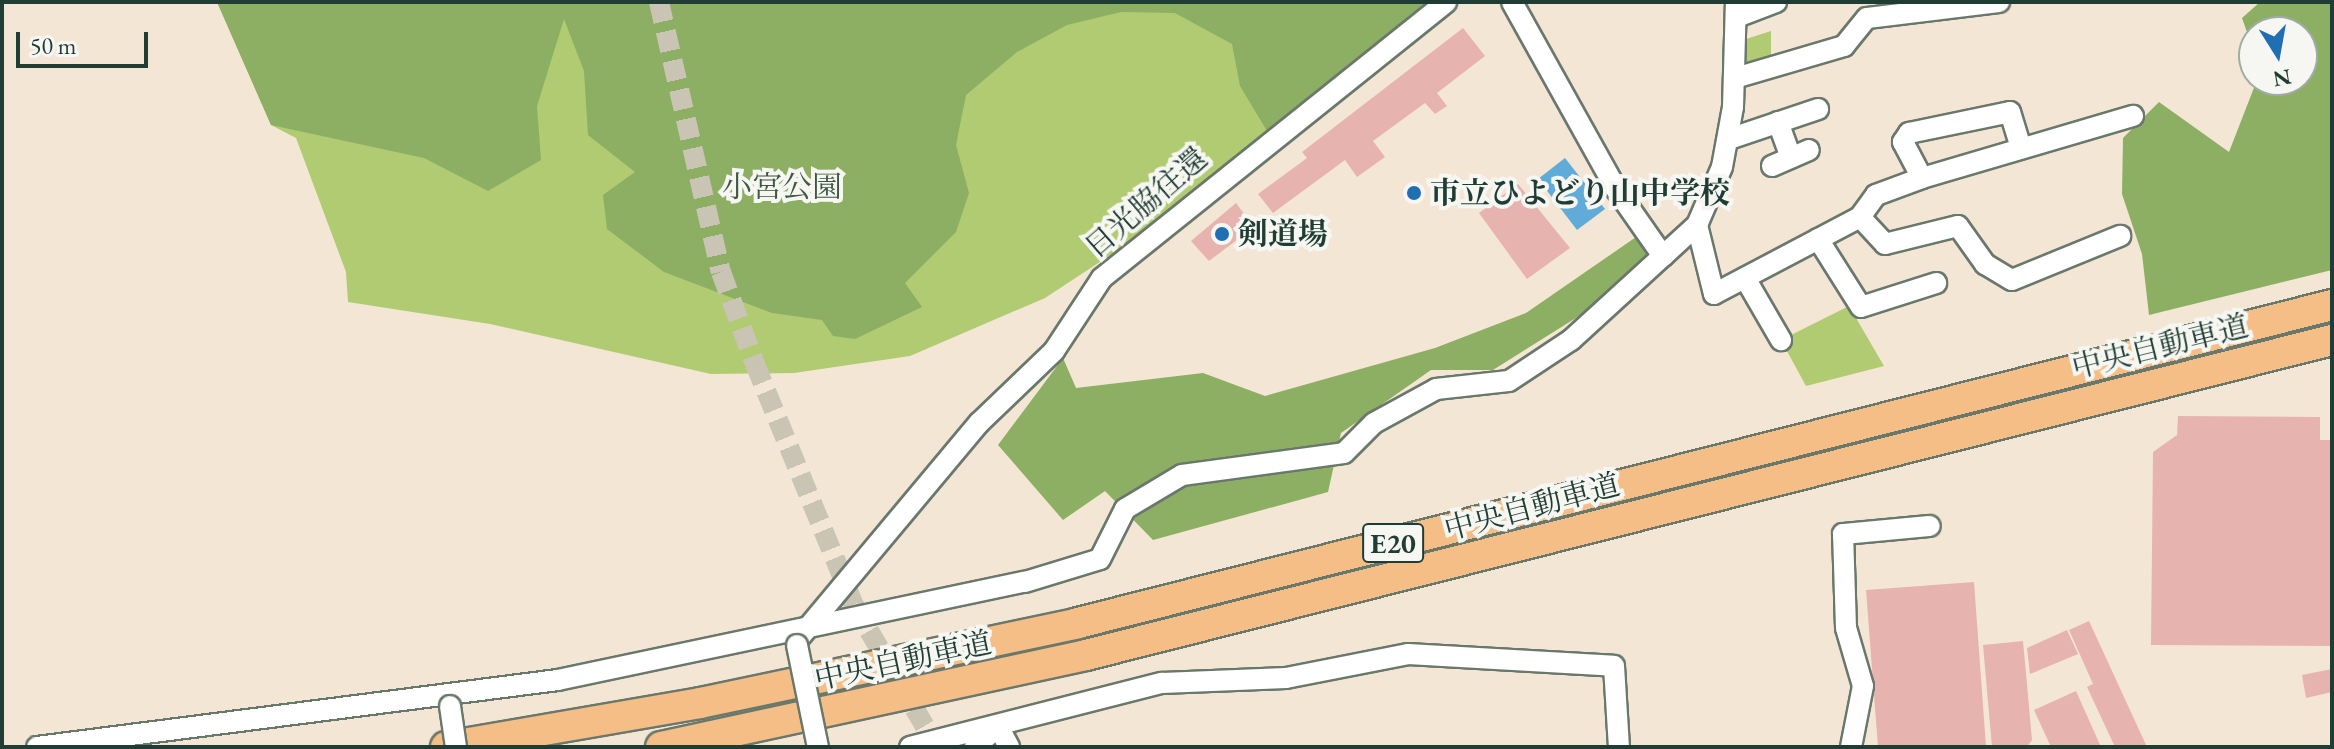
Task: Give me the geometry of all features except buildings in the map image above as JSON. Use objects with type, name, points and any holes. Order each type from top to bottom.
[{"type":"highway","name":"中央自動車道","points":[[446,747],[700,703],[1078,623],[2332,305]]},
{"type":"highway","name":"中央自動車道","points":[[661,747],[1101,651],[2332,340]]},
{"type":"street","name":"日光脇往還","points":[[799,640],[979,423],[1054,351],[1102,278],[1446,2]]},
{"type":"street","points":[[1512,2],[1616,189],[1663,256]]},
{"type":"street","points":[[37,747],[450,701],[799,640],[1100,559],[1125,509],[1182,475],[1344,453],[1374,423],[1436,389],[1509,381],[1531,368],[1697,225],[1729,139],[1735,78],[1736,10],[1776,2]]},
{"type":"street","points":[[1735,78],[1844,46],[1867,18],[1999,2]]},
{"type":"street","points":[[1729,139],[1818,109]]},
{"type":"street","points":[[1922,178],[1903,142],[1909,133],[2010,112],[2021,148]]},
{"type":"street","points":[[1697,225],[1714,294],[1860,217],[1876,195],[1922,178],[2133,116]]},
{"type":"street","points":[[1778,122],[1791,158]]},
{"type":"street","points":[[1860,217],[1885,244],[1958,226],[1985,264],[2012,280],[2120,236]]},
{"type":"street","points":[[1818,239],[1861,307],[1936,283]]},
{"type":"street","points":[[1745,278],[1781,340]]},
{"type":"street","points":[[1851,747],[1863,686],[1846,628],[1843,534],[1930,526]]},
{"type":"street","points":[[799,640],[818,747]]},
{"type":"street","points":[[910,747],[1162,683],[1286,678],[1408,654],[1614,666],[1619,747]]},
{"type":"street","points":[[450,701],[456,747]]},
{"type":"street","points":[[975,747],[998,726]]},
{"type":"street","points":[[998,726],[1009,747]]},
{"type":"green space","name":"小宮公園","points":[[217,2],[1434,2],[1115,252],[1045,298],[910,356],[794,373],[711,374],[490,324],[348,302],[346,272],[296,138],[271,125]]},
{"type":"green space","points":[[217,2],[1434,2],[1267,131],[1240,86],[1232,44],[1175,13],[1121,12],[1067,25],[1017,52],[966,95],[956,145],[969,193],[956,232],[905,283],[922,307],[855,339],[833,336],[822,320],[772,313],[664,272],[607,229],[603,195],[635,172],[588,135],[584,71],[564,19],[537,106],[541,160],[488,191],[424,158],[271,125]]},
{"type":"green space","points":[[2260,2],[2332,2],[2332,270],[2149,315],[2142,254],[2122,194],[2123,138],[2159,102],[2229,152],[2251,96],[2318,96],[2318,16],[2244,16]]},
{"type":"green space","points":[[1771,31],[1771,62],[1745,67],[1746,39]]},
{"type":"green space","points":[[1639,235],[1652,249],[1587,311],[1493,370],[1431,370],[1341,433],[1328,492],[1153,540],[1105,491],[1063,520],[998,445],[1063,358],[1076,388],[1203,373],[1265,396],[1435,348],[1526,313]]},
{"type":"green space","points":[[1849,306],[1884,366],[1806,386],[1781,340]]},
{"type":"water","points":[[1565,158],[1605,209],[1577,230],[1538,179]]},
{"type":"tunnel","points":[[659,2],[721,272],[755,364],[854,605],[937,747]]},
{"type":"place","name":"市立ひよどり山中学校","points":[[1414,193]]},
{"type":"place","name":"剣道場","points":[[1222,234]]}]
